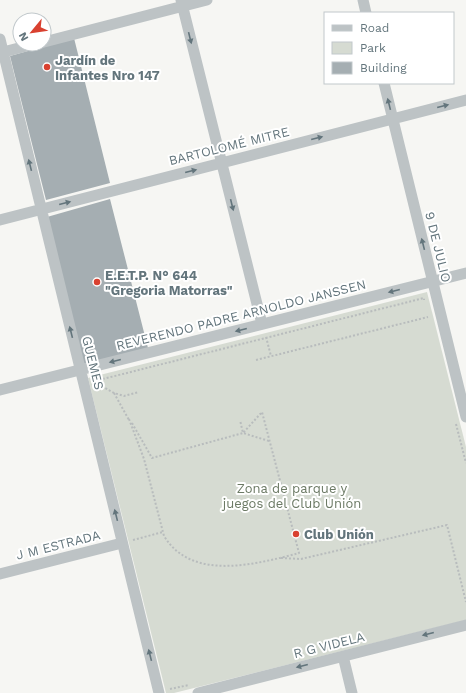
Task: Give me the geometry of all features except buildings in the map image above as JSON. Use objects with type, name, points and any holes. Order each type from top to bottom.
[{"type":"street","points":[[52,40],[181,3],[207,0]]},
{"type":"street","points":[[363,0],[366,12]]},
{"type":"street","points":[[181,3],[262,324]]},
{"type":"street","name":"GUEMES","points":[[0,39],[159,693]]},
{"type":"street","points":[[2,52],[12,50]]},
{"type":"street","name":"9 DE JULIO","points":[[384,84],[466,417]]},
{"type":"street","name":"BARTOLOMÉ MITRE","points":[[0,220],[466,100]]},
{"type":"street","name":"REVERENDO PADRE ARNOLDO JANSSEN","points":[[0,390],[466,273]]},
{"type":"street","name":"J M ESTRADA","points":[[0,574],[122,543]]},
{"type":"street","name":"R G VIDELA","points":[[195,688],[343,656],[466,625]]},
{"type":"street","points":[[343,656],[352,693]]},
{"type":"path","points":[[94,381],[424,298]]},
{"type":"path","points":[[256,360],[428,317]]},
{"type":"path","points":[[266,337],[271,356]]},
{"type":"path","points":[[94,381],[96,389]]},
{"type":"path","points":[[94,381],[114,393],[124,396],[139,392]]},
{"type":"path","points":[[114,393],[152,458],[243,433],[270,441]]},
{"type":"path","points":[[129,419],[144,459],[163,532],[168,542],[175,549],[190,559],[223,567],[299,553],[262,412],[243,433]]},
{"type":"path","points":[[240,420],[243,433]]},
{"type":"path","points":[[278,558],[301,559],[447,525],[466,602]]},
{"type":"path","points":[[122,543],[163,532]]},
{"type":"path","points":[[168,682],[170,689],[195,688]]},
{"type":"green space","name":"Zona de parque y juegos del Club Unión","points":[[427,292],[466,447],[466,620],[174,693],[166,693],[88,378]]},
{"type":"place","name":"Jardín de Infantes Nro 147","points":[[47,67]]},
{"type":"place","name":"E.E.T.P. N° 644 \"Gregoria Matorras\"","points":[[97,282]]},
{"type":"place","name":"Club Unión","points":[[296,534]]}]
